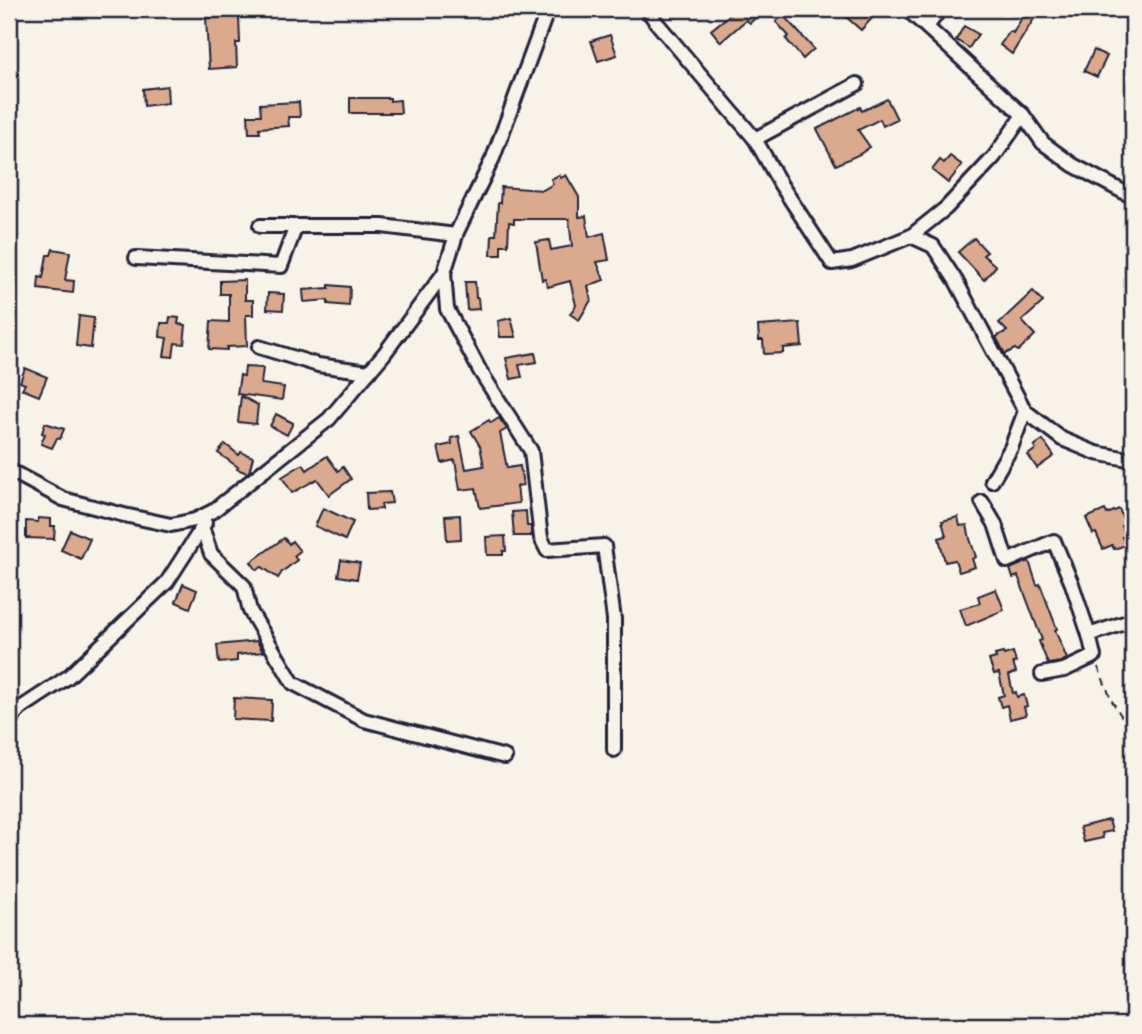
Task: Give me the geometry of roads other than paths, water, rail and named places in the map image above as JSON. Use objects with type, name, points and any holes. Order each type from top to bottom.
[{"type":"street","points":[[9,470],[63,499],[171,525],[195,520],[213,511],[329,419],[384,354],[444,273],[456,235],[493,158],[548,9]]},
{"type":"street","points":[[647,9],[755,139],[781,185],[832,262],[852,260],[911,236],[946,208],[994,157],[1023,115]]},
{"type":"street","points":[[907,9],[1023,115],[1044,143],[1073,165],[1133,197]]},
{"type":"street","points":[[927,27],[940,9]]},
{"type":"street","points":[[755,139],[857,84]]},
{"type":"street","points":[[260,226],[382,226],[456,235]]},
{"type":"street","points":[[136,258],[281,266],[296,226]]},
{"type":"street","points":[[911,236],[933,246],[956,281],[1025,411],[1062,439],[1096,453],[1133,460]]},
{"type":"street","points":[[444,273],[447,309],[495,396],[531,452],[541,538],[547,550],[604,547],[614,619],[614,751]]},
{"type":"street","points":[[259,347],[318,365],[369,372]]},
{"type":"street","points":[[992,481],[1011,449],[1025,411]]},
{"type":"street","points":[[982,502],[995,524],[1007,561],[1054,541],[1072,584],[1094,656],[1064,670],[1042,674]]},
{"type":"street","points":[[9,720],[21,708],[68,677],[167,582],[213,511]]},
{"type":"street","points":[[202,527],[211,554],[244,586],[250,611],[293,683],[364,720],[505,757]]},
{"type":"street","points":[[1089,635],[1133,620]]}]
